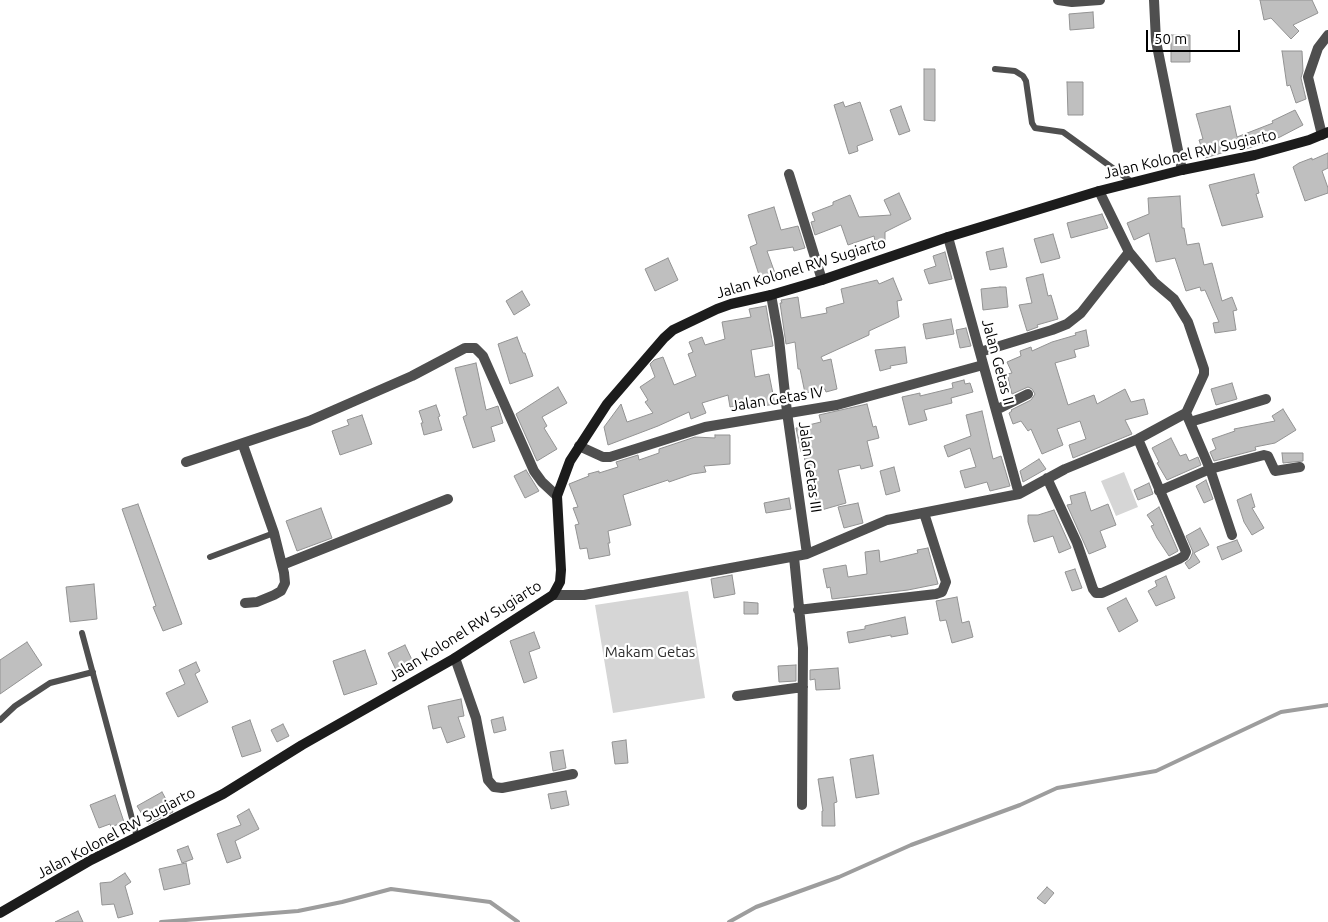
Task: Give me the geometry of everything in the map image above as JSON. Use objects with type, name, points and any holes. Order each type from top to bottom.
[{"type":"main road","name":"Jalan Kolonel RW Sugiarto","points":[[0,913],[91,860],[223,794],[302,745],[455,658],[553,595],[560,582],[561,570],[557,496],[567,466],[607,404],[673,330],[717,308],[822,280],[948,237],[1099,191],[1182,170],[1256,155],[1325,134]]},
{"type":"street","points":[[1058,0],[1072,2],[1100,0]]},
{"type":"street","points":[[1154,0],[1156,41],[1182,170]]},
{"type":"street","points":[[1325,134],[1308,77],[1318,48],[1328,35]]},
{"type":"street","points":[[789,174],[822,280]]},
{"type":"street","points":[[1099,191],[1129,252],[1149,277],[1174,299],[1188,322],[1199,352],[1204,374],[1188,418],[1210,469],[1232,535]]},
{"type":"street","name":"Jalan Getas II","points":[[948,237],[1019,494]]},
{"type":"street","points":[[980,352],[1067,324],[1081,313],[1129,252]]},
{"type":"street","name":"Jalan Getas III","points":[[772,294],[807,554]]},
{"type":"street","points":[[186,462],[309,421],[412,376],[465,348],[475,348],[483,356],[534,470],[542,482],[557,496]]},
{"type":"street","name":"Jalan Getas IV","points":[[579,446],[603,457],[610,457],[706,427],[837,405],[983,365]]},
{"type":"street","points":[[996,410],[1028,394]]},
{"type":"street","points":[[553,595],[584,595],[807,554],[887,520],[1019,494],[1065,468],[1188,418],[1266,399]]},
{"type":"street","points":[[1047,478],[1076,543],[1093,589],[1099,594],[1184,556],[1186,552],[1138,439]]},
{"type":"street","points":[[243,444],[274,534],[282,565],[284,588],[274,595],[257,602],[245,603]]},
{"type":"street","points":[[1159,491],[1210,469],[1264,455],[1268,456],[1275,471],[1300,467]]},
{"type":"street","points":[[282,565],[448,499]]},
{"type":"street","points":[[798,610],[942,592],[946,582],[924,513]]},
{"type":"street","points":[[794,557],[803,648],[802,805]]},
{"type":"street","points":[[455,658],[476,718],[488,780],[494,787],[502,788],[573,774]]},
{"type":"street","points":[[737,696],[803,687]]},
{"type":"lane","points":[[995,69],[1015,72],[1023,76],[1026,81],[1032,123],[1035,128],[1063,132],[1132,182]]},
{"type":"lane","points":[[210,557],[274,534]]},
{"type":"lane","points":[[82,633],[137,837]]},
{"type":"lane","points":[[0,720],[22,701],[50,683],[93,672]]},
{"type":"green space","points":[[1124,472],[1138,507],[1116,516],[1101,481]]},
{"type":"green space","name":"Makam Getas","points":[[688,591],[705,698],[613,713],[595,605]]},
{"type":"building","points":[[1260,0],[1312,0],[1318,13],[1293,25],[1299,31],[1291,39],[1271,18],[1264,20]]},
{"type":"building","points":[[1093,12],[1094,28],[1070,30],[1069,14]]},
{"type":"building","points":[[1171,35],[1190,35],[1190,62],[1171,62]]},
{"type":"building","points":[[1282,51],[1302,51],[1303,71],[1301,78],[1306,99],[1296,103],[1290,85],[1287,86]]},
{"type":"building","points":[[924,69],[935,69],[935,121],[924,120]]},
{"type":"building","points":[[1067,82],[1083,82],[1083,115],[1068,115]]},
{"type":"building","points":[[843,102],[845,107],[860,102],[873,140],[857,146],[858,151],[849,154],[834,105]]},
{"type":"building","points":[[901,106],[910,131],[899,135],[890,110]]},
{"type":"building","points":[[1230,106],[1237,137],[1273,123],[1272,121],[1295,110],[1303,125],[1280,137],[1243,150],[1241,147],[1205,158],[1199,140],[1203,139],[1196,114]]},
{"type":"building","points":[[1328,153],[1328,168],[1322,171],[1328,193],[1305,201],[1293,167]]},
{"type":"building","points":[[1254,174],[1259,193],[1256,194],[1263,217],[1222,226],[1209,185]]},
{"type":"building","points":[[899,193],[911,219],[885,232],[885,241],[875,241],[874,236],[848,245],[841,225],[815,235],[811,222],[815,221],[812,213],[833,205],[833,202],[850,195],[859,217],[891,215],[884,200]]},
{"type":"building","points":[[1180,196],[1182,228],[1184,228],[1187,245],[1199,243],[1204,265],[1212,263],[1222,301],[1232,297],[1237,310],[1233,311],[1236,330],[1215,333],[1213,323],[1219,322],[1205,290],[1201,291],[1200,287],[1186,291],[1175,258],[1156,262],[1149,233],[1134,240],[1127,223],[1149,214],[1148,198]]},
{"type":"building","points":[[774,207],[781,230],[798,226],[805,248],[794,251],[793,247],[767,251],[776,276],[761,281],[750,247],[757,244],[748,215]]},
{"type":"building","points":[[1102,214],[1108,228],[1071,238],[1067,223]]},
{"type":"building","points":[[1053,234],[1060,258],[1041,263],[1034,239]]},
{"type":"building","points":[[1003,248],[1007,267],[990,270],[986,252]]},
{"type":"building","points":[[945,252],[952,279],[929,284],[924,270],[936,266],[933,256]]},
{"type":"building","points":[[668,258],[678,280],[655,291],[645,269]]},
{"type":"building","points":[[1043,274],[1048,296],[1051,295],[1058,319],[1037,325],[1038,327],[1027,331],[1019,305],[1032,303],[1026,278]]},
{"type":"building","points":[[893,278],[902,300],[897,301],[899,317],[869,331],[869,335],[821,357],[823,361],[831,359],[837,389],[826,392],[825,389],[805,393],[800,369],[798,369],[795,342],[786,344],[781,300],[798,297],[801,318],[827,313],[826,308],[844,303],[841,289],[877,280],[879,284]]},
{"type":"building","points":[[1006,287],[1008,307],[983,310],[981,289]]},
{"type":"building","points":[[522,291],[530,305],[514,315],[506,301]]},
{"type":"building","points":[[766,306],[773,346],[751,350],[755,377],[769,374],[775,404],[745,409],[744,405],[730,407],[728,395],[702,403],[706,413],[691,419],[689,412],[608,445],[604,427],[621,404],[627,422],[653,413],[645,402],[648,400],[640,387],[655,377],[650,364],[654,360],[663,357],[674,385],[696,376],[688,354],[693,352],[689,342],[702,337],[705,345],[725,339],[722,322],[751,317],[749,309]]},
{"type":"building","points":[[951,319],[954,334],[926,339],[923,324]]},
{"type":"building","points":[[966,328],[971,346],[960,348],[956,330]]},
{"type":"building","points":[[1086,330],[1089,346],[1074,350],[1076,357],[1055,363],[1068,405],[1094,395],[1097,404],[1125,389],[1131,402],[1144,399],[1148,414],[1125,420],[1132,434],[1073,458],[1069,445],[1086,439],[1080,421],[1057,429],[1063,445],[1042,454],[1031,429],[1028,431],[1021,421],[1013,424],[1009,413],[1011,410],[1031,400],[1035,394],[1028,387],[1012,394],[1007,374],[1012,373],[1007,362],[1021,356],[1020,351],[1031,347],[1032,351]]},
{"type":"building","points":[[517,337],[533,376],[510,384],[498,344]]},
{"type":"building","points":[[905,347],[907,363],[890,366],[891,368],[880,371],[875,350]]},
{"type":"building","points":[[476,363],[486,410],[498,406],[503,423],[491,427],[495,441],[473,448],[463,417],[467,415],[455,368]]},
{"type":"building","points":[[964,380],[965,384],[970,383],[973,392],[951,398],[952,403],[924,410],[927,420],[909,425],[902,397],[920,393],[920,396],[953,388],[952,383]]},
{"type":"building","points":[[1232,383],[1237,399],[1216,405],[1211,389]]},
{"type":"building","points":[[558,387],[567,403],[542,417],[547,426],[544,428],[557,449],[537,461],[516,414]]},
{"type":"building","points":[[867,404],[873,427],[876,426],[879,438],[867,441],[873,466],[861,469],[860,465],[838,470],[846,503],[818,511],[808,465],[806,465],[803,452],[801,452],[796,428],[821,422],[819,415]]},
{"type":"building","points":[[436,405],[442,430],[424,435],[419,411]]},
{"type":"building","points":[[1283,409],[1296,430],[1275,443],[1255,447],[1256,450],[1214,461],[1210,452],[1216,449],[1212,439],[1235,431],[1234,429],[1275,421],[1272,416]]},
{"type":"building","points":[[982,411],[993,459],[1001,456],[1010,486],[990,491],[987,482],[965,488],[960,471],[976,467],[970,448],[948,457],[944,446],[971,436],[966,415]]},
{"type":"building","points":[[362,415],[372,444],[340,455],[332,431],[349,425],[347,420]]},
{"type":"building","points":[[715,435],[730,435],[730,464],[704,466],[706,472],[692,474],[669,482],[668,480],[623,495],[631,525],[608,531],[610,555],[589,559],[587,548],[580,549],[575,525],[579,524],[573,508],[578,507],[569,484],[589,476],[588,474],[599,471],[599,473],[618,467],[616,462],[638,455],[639,460],[659,453],[659,449],[695,437],[715,438]]},
{"type":"building","points":[[1171,438],[1180,456],[1186,454],[1189,461],[1198,457],[1201,465],[1167,480],[1157,463],[1159,462],[1152,448]]},
{"type":"building","points":[[1282,453],[1303,453],[1303,461],[1283,463]]},
{"type":"building","points":[[1039,459],[1046,469],[1023,482],[1020,471]]},
{"type":"building","points":[[894,467],[900,491],[886,495],[880,471]]},
{"type":"building","points":[[526,470],[539,491],[525,498],[514,476]]},
{"type":"building","points":[[1206,480],[1213,499],[1204,503],[1196,486]]},
{"type":"building","points":[[1149,483],[1153,494],[1138,500],[1134,490]]},
{"type":"building","points":[[1085,492],[1091,511],[1108,504],[1116,525],[1100,531],[1106,547],[1089,554],[1067,505],[1072,504],[1070,496]]},
{"type":"building","points":[[1251,494],[1255,507],[1252,508],[1264,528],[1252,535],[1244,522],[1237,500]]},
{"type":"building","points":[[789,498],[791,509],[766,513],[764,503]]},
{"type":"building","points":[[858,503],[863,523],[844,528],[838,507]]},
{"type":"building","points":[[138,504],[182,624],[163,631],[153,607],[156,606],[122,509]]},
{"type":"building","points":[[1159,507],[1178,551],[1169,556],[1157,538],[1151,526],[1154,525],[1147,515]]},
{"type":"building","points":[[321,508],[332,538],[297,551],[286,521]]},
{"type":"building","points":[[1054,510],[1071,548],[1059,553],[1053,536],[1034,542],[1028,522],[1028,515],[1038,515]]},
{"type":"building","points":[[1200,528],[1209,545],[1194,553],[1200,562],[1189,569],[1185,563],[1190,559],[1193,552],[1186,536]]},
{"type":"building","points":[[1237,540],[1242,551],[1222,560],[1217,547]]},
{"type":"building","points":[[928,548],[938,584],[908,590],[832,599],[830,587],[827,588],[823,569],[846,565],[848,577],[867,574],[865,552],[879,550],[880,562],[918,553],[917,550]]},
{"type":"building","points":[[1075,569],[1082,588],[1072,591],[1065,572]]},
{"type":"building","points":[[732,575],[735,594],[714,598],[711,579]]},
{"type":"building","points":[[1166,576],[1175,598],[1156,606],[1148,591],[1157,586],[1155,581]]},
{"type":"building","points":[[94,584],[97,619],[70,622],[66,587]]},
{"type":"building","points":[[957,597],[962,623],[969,621],[973,637],[952,643],[946,620],[940,621],[936,601]]},
{"type":"building","points":[[1126,598],[1138,621],[1119,632],[1107,608]]},
{"type":"building","points":[[744,602],[758,603],[758,614],[744,614]]},
{"type":"building","points":[[905,617],[908,634],[891,637],[891,635],[849,643],[847,632],[865,629],[865,626]]},
{"type":"building","points":[[534,632],[540,648],[529,652],[537,678],[524,683],[510,641]]},
{"type":"building","points":[[27,642],[42,665],[0,694],[0,660]]},
{"type":"building","points":[[405,645],[413,662],[396,670],[388,653]]},
{"type":"building","points":[[365,650],[377,684],[344,695],[333,661]]},
{"type":"building","points":[[196,662],[200,671],[195,674],[208,702],[178,717],[166,693],[185,684],[179,670]]},
{"type":"building","points":[[796,665],[796,681],[779,682],[778,666]]},
{"type":"building","points":[[838,668],[840,689],[816,690],[815,679],[810,680],[810,670]]},
{"type":"building","points":[[461,699],[464,716],[458,717],[465,737],[447,743],[441,727],[433,729],[428,706]]},
{"type":"building","points":[[503,717],[506,730],[494,733],[491,720]]},
{"type":"building","points":[[250,720],[261,751],[242,757],[232,727]]},
{"type":"building","points":[[283,724],[289,736],[277,742],[271,730]]},
{"type":"building","points":[[626,740],[628,763],[615,764],[612,742]]},
{"type":"building","points":[[563,750],[566,768],[553,771],[550,752]]},
{"type":"building","points":[[873,755],[879,794],[856,798],[850,759]]},
{"type":"building","points":[[833,777],[837,802],[834,803],[835,826],[822,826],[823,811],[818,779]]},
{"type":"building","points":[[566,791],[569,805],[551,809],[548,794]]},
{"type":"building","points":[[162,792],[173,812],[148,824],[137,806]]},
{"type":"building","points":[[115,795],[124,822],[111,827],[110,824],[99,828],[90,805]]},
{"type":"building","points":[[249,809],[259,829],[235,841],[241,858],[227,863],[217,834],[241,825],[237,816]]},
{"type":"building","points":[[188,846],[193,859],[182,863],[177,850]]},
{"type":"building","points":[[186,863],[190,884],[164,890],[159,869]]},
{"type":"building","points":[[125,873],[131,882],[125,886],[133,914],[118,918],[114,904],[102,905],[100,883],[111,882]]},
{"type":"building","points":[[1047,887],[1054,893],[1045,904],[1037,898]]},
{"type":"building","points":[[78,911],[83,922],[55,922]]},
{"type":"waterway","points":[[729,922],[756,907],[839,877],[911,845],[1020,805],[1057,788],[1156,771],[1281,712],[1328,705]]},
{"type":"waterway","points":[[161,922],[298,911],[391,889],[490,902],[518,922]]}]
